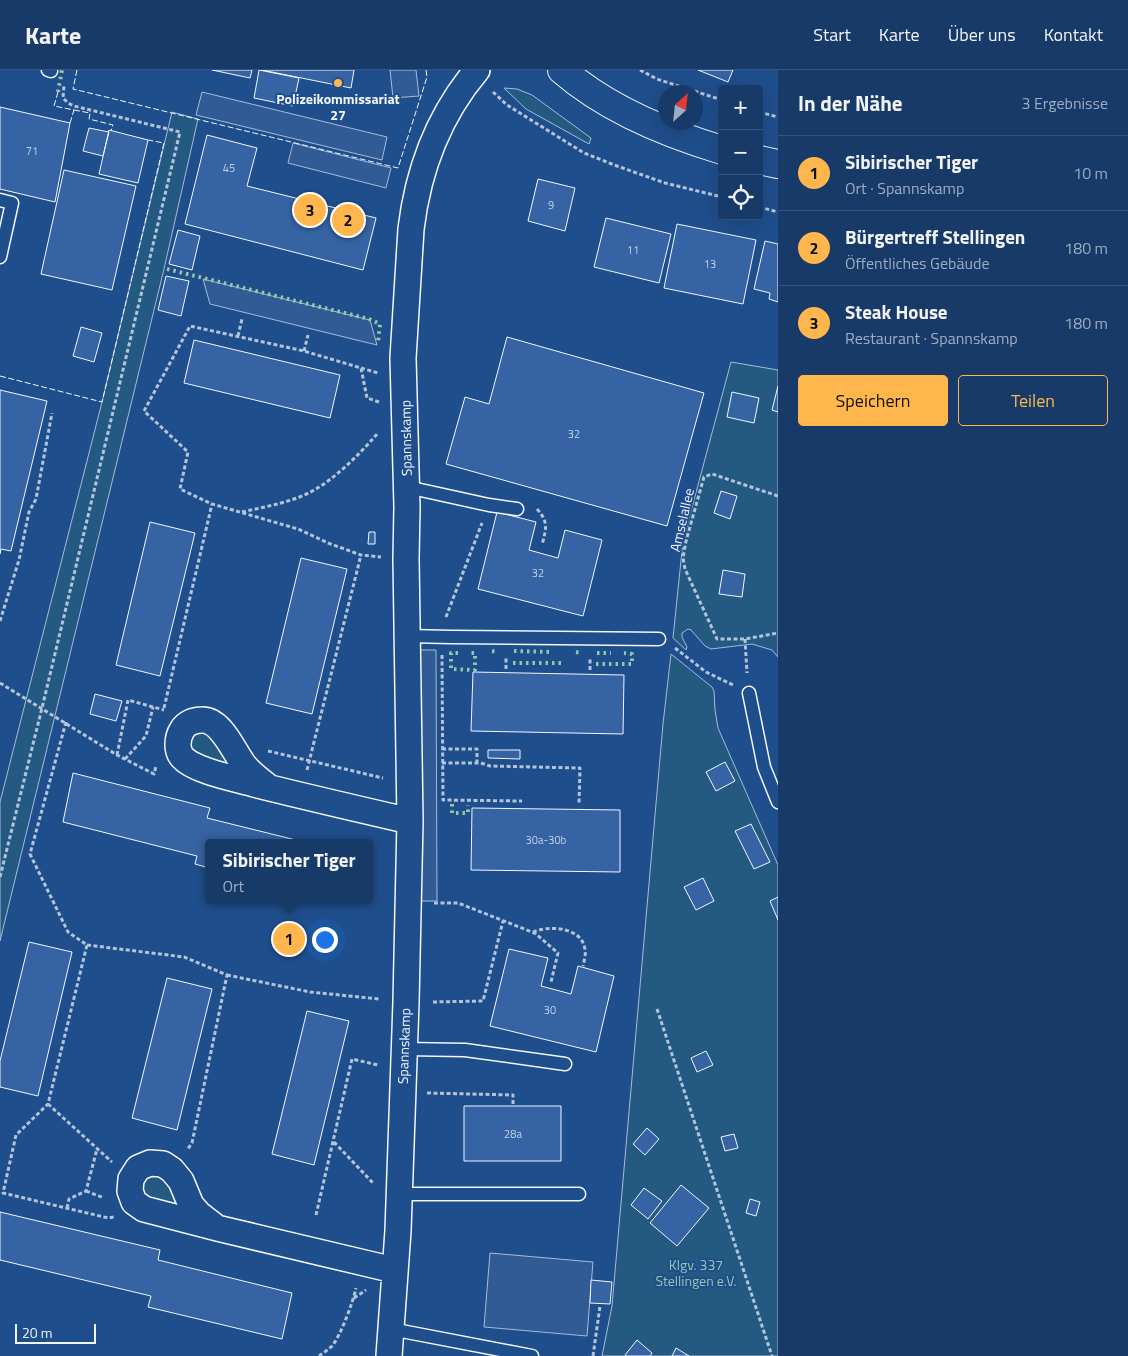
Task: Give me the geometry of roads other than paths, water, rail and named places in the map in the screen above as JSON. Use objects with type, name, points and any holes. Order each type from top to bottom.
[{"type":"main road","points":[[562,70],[596,95],[628,113],[660,129],[718,149]]},
{"type":"main road","points":[[763,161],[778,164]]},
{"type":"street","name":"Spannskamp","points":[[389,1356],[398,1231],[410,821],[403,358],[411,229],[423,171],[447,112],[460,92],[484,79]]},
{"type":"street","points":[[270,788],[251,774],[244,766],[223,732],[214,723],[204,720],[192,722],[181,739],[183,758],[194,766],[217,774],[270,788],[301,796],[410,821]]},
{"type":"street","points":[[217,1228],[191,1205],[180,1181],[172,1170],[163,1164],[150,1162],[138,1168],[131,1179],[130,1191],[134,1202],[144,1209],[217,1228],[394,1270]]},
{"type":"lane","points":[[0,200],[12,203],[0,257]]},
{"type":"lane","points":[[406,487],[489,505],[517,509]]},
{"type":"lane","points":[[407,636],[659,639]]},
{"type":"lane","points":[[749,693],[764,767],[778,802]]},
{"type":"lane","points":[[403,1071],[465,1050],[565,1064]]},
{"type":"lane","points":[[399,1194],[579,1194]]},
{"type":"lane","points":[[390,1329],[532,1356]]},
{"type":"place","name":"Polizeikommissariat 27","points":[[338,83]]},
{"type":"place","name":"Steak House","points":[[310,210]]},
{"type":"place","name":"Bürgertreff Stellingen","points":[[348,220]]},
{"type":"place","name":"Sibirischer Tiger","points":[[289,939]]},
{"type":"park label","name":"Klgv. 337 Stellingen e.V.","points":[[696,1274]]}]
